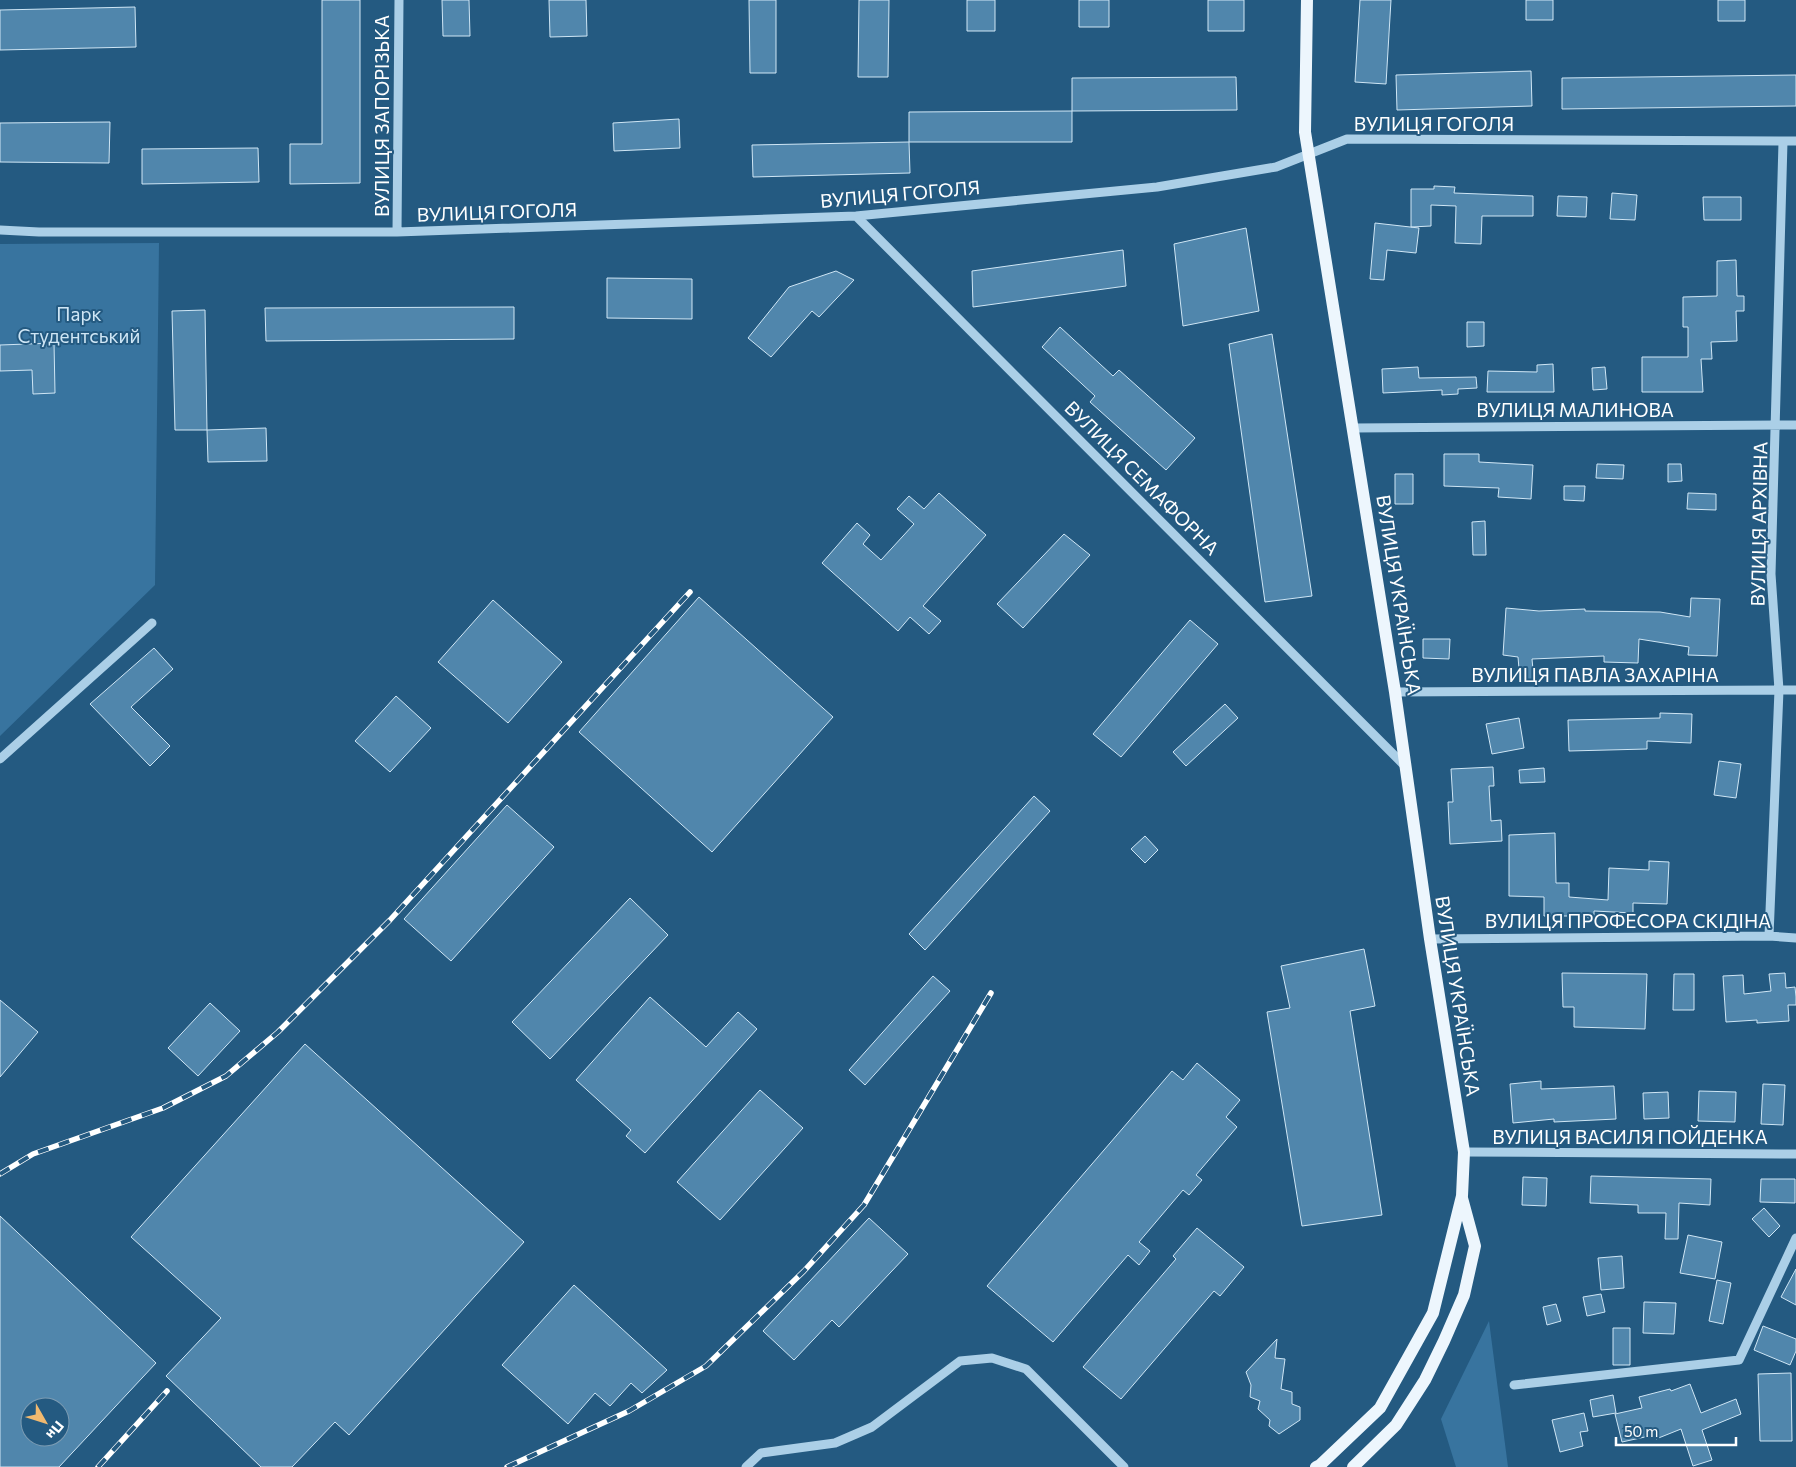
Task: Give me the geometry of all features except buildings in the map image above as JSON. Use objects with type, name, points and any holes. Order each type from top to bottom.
[{"type":"main road","name":"ВУЛИЦЯ УКРАЇНСЬКА","points":[[1306,0],[1305,132],[1354,428],[1395,692],[1430,939],[1464,1152],[1462,1196],[1433,1313],[1380,1408],[1316,1467]]},
{"type":"main road","name":"ВУЛИЦЯ УКРАЇНСЬКА","points":[[1353,1467],[1396,1425],[1425,1380],[1464,1295],[1475,1246],[1462,1196]]},
{"type":"street","name":"ВУЛИЦЯ ЗАПОРІЗЬКА","points":[[397,232],[399,0]]},
{"type":"street","name":"ВУЛИЦЯ ГОГОЛЯ","points":[[0,230],[39,232],[397,232],[856,216],[1157,187],[1276,167],[1347,139],[1796,141]]},
{"type":"street","name":"ВУЛИЦЯ АРХІВНА","points":[[1769,936],[1779,690],[1771,574],[1783,142]]},
{"type":"street","name":"ВУЛИЦЯ СЕМАФОРНА","points":[[856,216],[1404,765]]},
{"type":"street","name":"ВУЛИЦЯ МАЛИНОВА","points":[[1354,428],[1796,425]]},
{"type":"street","points":[[0,760],[152,623]]},
{"type":"street","name":"ВУЛИЦЯ ПАВЛА ЗАХАРІНА","points":[[1395,692],[1796,690]]},
{"type":"street","name":"ВУЛИЦЯ ПРОФЕСОРА СКІДІНА","points":[[1430,939],[1769,936],[1796,938]]},
{"type":"street","name":"ВУЛИЦЯ ВАСИЛЯ ПОЙДЕНКА","points":[[1464,1152],[1796,1154]]},
{"type":"street","points":[[1514,1385],[1739,1360],[1796,1238]]},
{"type":"street","points":[[746,1467],[761,1453],[835,1443],[872,1427],[960,1362],[992,1358],[1026,1369],[1124,1467]]},
{"type":"green space","name":"Парк Студентський","points":[[159,243],[155,585],[0,736],[0,244]]},
{"type":"green space","points":[[1489,1321],[1508,1467],[1456,1467],[1441,1419]]},
{"type":"railway","points":[[0,1174],[33,1154],[163,1108],[226,1076],[278,1032],[390,920],[690,592]]},
{"type":"railway","points":[[507,1467],[629,1411],[706,1366],[804,1271],[864,1205],[991,993]]},
{"type":"railway","points":[[98,1467],[167,1391]]}]
